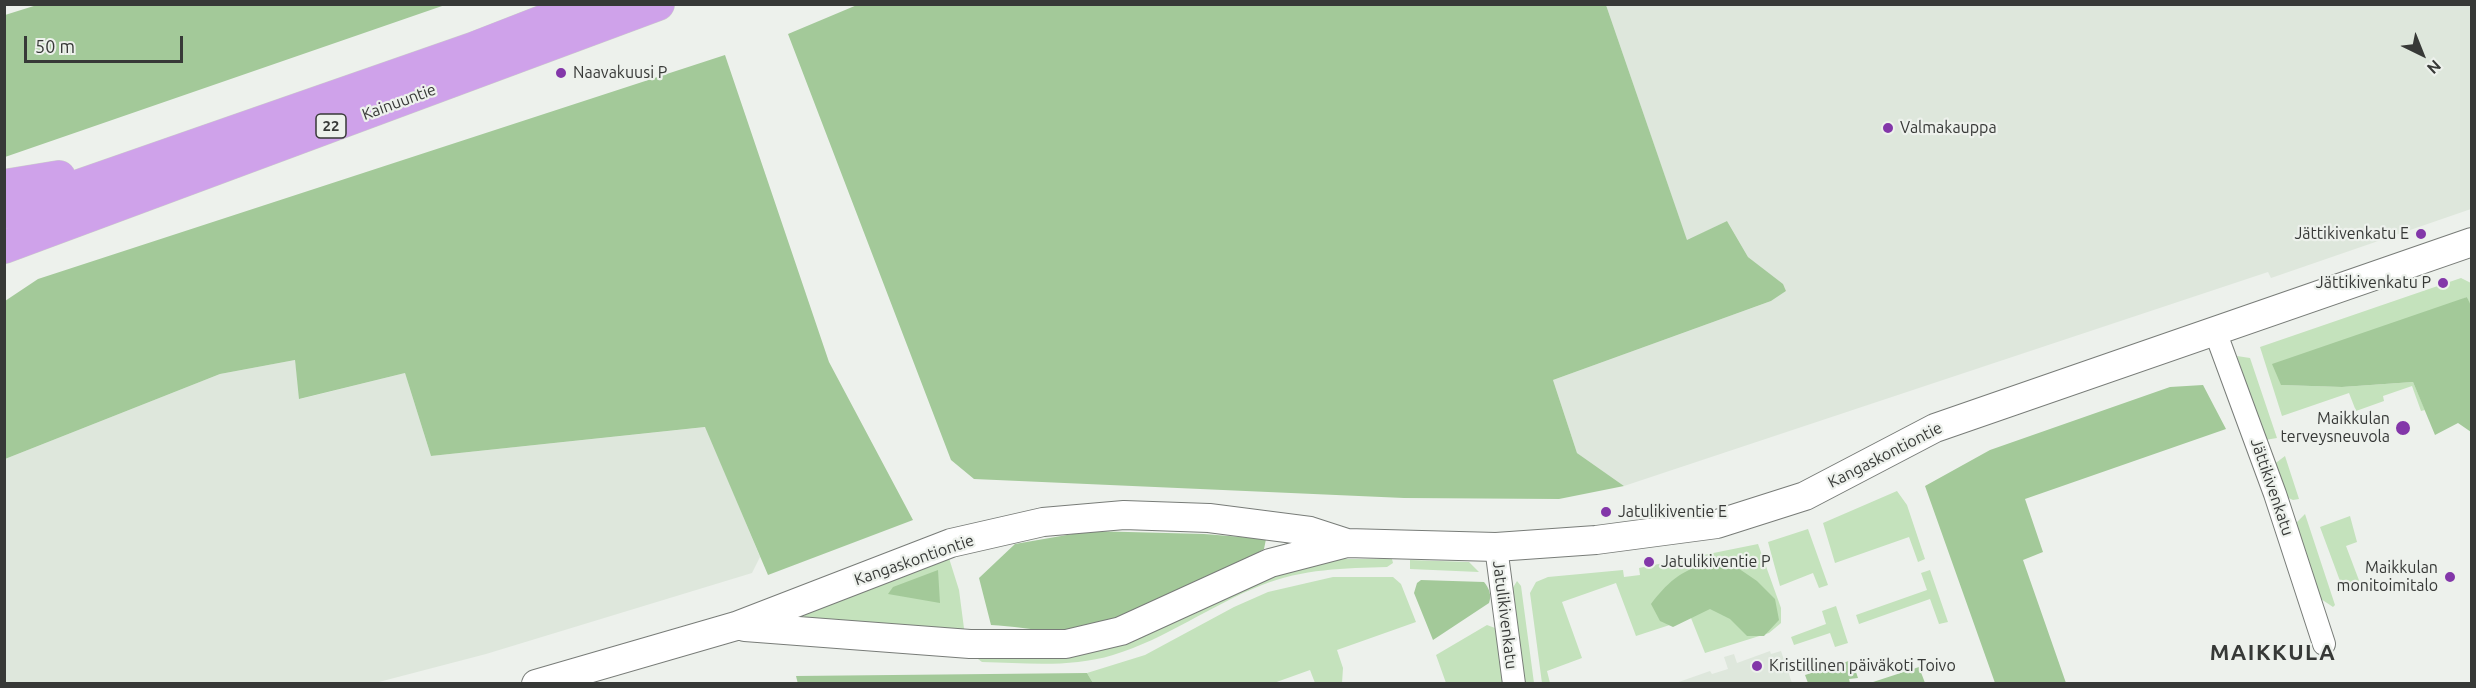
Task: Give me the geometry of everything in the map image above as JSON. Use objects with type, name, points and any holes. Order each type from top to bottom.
[{"type":"highway","name":"Kainuuntie","points":[[4,247],[152,176],[588,4]]},
{"type":"highway","name":"Kainuuntie","points":[[4,212],[152,176],[658,4]]},
{"type":"highway","points":[[4,186],[152,176]]},
{"type":"highway","points":[[4,271],[44,255],[152,176]]},
{"type":"street","name":"Kangaskontiontie","points":[[736,626],[970,644],[1066,644],[1089,641],[1121,631],[1270,563],[1347,543],[1496,547],[1596,540],[1717,524],[1805,496],[1935,428],[2472,242]]},
{"type":"street","name":"Jättikivenkatu","points":[[2215,331],[2275,494],[2324,644]]},
{"type":"street","name":"Kangaskontiontie","points":[[536,684],[736,626],[951,543],[1043,522],[1124,515],[1209,518],[1310,531],[1347,543]]},
{"type":"street","name":"Jatulikivenkatu","points":[[1496,547],[1514,684]]},
{"type":"shaded area","points":[[1606,5],[2471,5],[2471,209],[2271,278],[2268,272],[1624,486],[1577,453],[1553,380],[1771,301],[1786,291],[1782,284],[1748,257],[1727,221],[1687,241]]},
{"type":"shaded area","points":[[295,360],[300,399],[405,373],[431,456],[706,427],[760,557],[752,573],[486,654],[375,683],[5,684],[5,459],[220,374]]},
{"type":"shaded area","name":"Kristillinen päiväkoti Toivo","points":[[1770,651],[1771,654],[1781,651],[1792,683],[1673,684],[1710,671],[1712,674],[1728,669],[1724,657],[1734,654],[1737,663]]},
{"type":"green space","points":[[37,5],[445,5],[5,157],[5,15]]},
{"type":"green space","points":[[857,5],[1606,5],[1687,240],[1727,221],[1748,257],[1783,284],[1786,291],[1771,301],[1553,380],[1577,453],[1624,486],[1559,499],[1404,498],[974,479],[951,460],[788,34]]},
{"type":"green space","points":[[725,55],[829,362],[913,520],[768,575],[705,427],[431,456],[405,373],[299,399],[295,360],[220,374],[5,459],[5,301],[38,279]]},
{"type":"green space","points":[[2461,278],[2471,283],[2471,308],[2467,297],[2281,385],[2342,387],[2413,382],[2425,410],[2421,411],[2412,386],[2383,396],[2384,401],[2356,411],[2349,393],[2282,416],[2260,347]]},
{"type":"green space","points":[[2467,297],[2472,308],[2471,432],[2458,423],[2435,435],[2413,382],[2342,387],[2281,385],[2272,364]]},
{"type":"green space","points":[[2237,356],[2250,358],[2277,438],[2265,440]]},
{"type":"green space","points":[[2203,385],[2226,429],[2025,499],[2043,552],[2023,560],[2066,683],[1995,683],[1925,486],[1990,450],[2170,387]]},
{"type":"green space","points":[[2285,456],[2299,499],[2293,500],[2284,496],[2273,465]]},
{"type":"green space","points":[[1897,491],[1907,505],[1925,559],[1918,562],[1909,537],[1835,563],[1823,523]]},
{"type":"green space","points":[[2305,514],[2335,605],[2333,607],[2321,599],[2294,525]]},
{"type":"green space","points":[[2350,516],[2357,542],[2346,546],[2360,583],[2343,589],[2320,527]]},
{"type":"green space","points":[[1808,529],[1828,585],[1819,588],[1813,573],[1780,586],[1768,542]]},
{"type":"green space","points":[[1090,531],[1204,534],[1266,539],[1264,549],[1220,573],[1167,599],[1112,620],[1065,630],[1037,630],[991,625],[979,578],[1015,544]]},
{"type":"green space","points":[[1758,544],[1781,608],[1781,623],[1769,633],[1705,653],[1691,618],[1636,636],[1616,583],[1562,602],[1582,658],[1547,671],[1550,683],[1542,683],[1530,593],[1536,582],[1548,577],[1623,570],[1624,577],[1640,575],[1639,568]]},
{"type":"green space","points":[[948,555],[959,590],[965,636],[765,622]]},
{"type":"green space","points":[[1335,559],[1392,559],[1393,563],[1387,567],[1324,570],[1277,580],[1243,593],[1133,648],[1097,659],[1048,664],[982,662],[978,659],[978,649],[1225,590]]},
{"type":"green space","points":[[1410,560],[1469,562],[1479,572],[1410,569]]},
{"type":"green space","points":[[1706,564],[1732,564],[1757,581],[1775,599],[1779,620],[1764,636],[1747,636],[1730,619],[1710,609],[1673,627],[1660,621],[1651,604],[1668,584],[1689,570]]},
{"type":"green space","points":[[938,570],[940,603],[888,594],[893,587]]},
{"type":"green space","points":[[1930,570],[1948,622],[1939,624],[1930,599],[1859,624],[1856,615],[1927,590],[1921,573]]},
{"type":"green space","points":[[1333,577],[1393,577],[1401,584],[1416,622],[1337,650],[1343,668],[1342,683],[1315,683],[1310,670],[1271,684],[1093,683],[1087,673],[1145,655],[1234,607],[1268,592]]},
{"type":"green space","points":[[1421,580],[1484,582],[1490,592],[1489,603],[1433,640],[1414,593],[1417,583]]},
{"type":"green space","points":[[1517,581],[1521,586],[1534,683],[1523,683],[1511,591]]},
{"type":"green space","points":[[1836,606],[1848,643],[1835,647],[1830,633],[1794,645],[1791,637],[1826,624],[1822,611]]},
{"type":"green space","points":[[1487,625],[1495,628],[1505,683],[1446,683],[1436,655]]},
{"type":"green space","points":[[1852,660],[1858,678],[1849,679],[1850,683],[1808,683],[1805,675]]},
{"type":"green space","points":[[1919,667],[1925,683],[1870,683]]},
{"type":"green space","points":[[1087,673],[1093,683],[798,684],[796,676]]},
{"type":"place","name":"Naavakuusi P","points":[[561,73]]},
{"type":"place","name":"Valmakauppa","points":[[1888,128]]},
{"type":"place","name":"Jättikivenkatu E","points":[[2421,234]]},
{"type":"place","name":"Jättikivenkatu P","points":[[2443,283]]},
{"type":"place","name":"Maikkulan terveysneuvola","points":[[2403,428]]},
{"type":"place","name":"Jatulikiventie E","points":[[1606,512]]},
{"type":"place","name":"Jatulikiventie P","points":[[1649,562]]},
{"type":"place","name":"Maikkulan monitoimitalo","points":[[2450,577]]},
{"type":"place","name":"Kristillinen päiväkoti Toivo","points":[[1757,666]]},
{"type":"district","name":"MAIKKULA","points":[[2273,653]]}]
